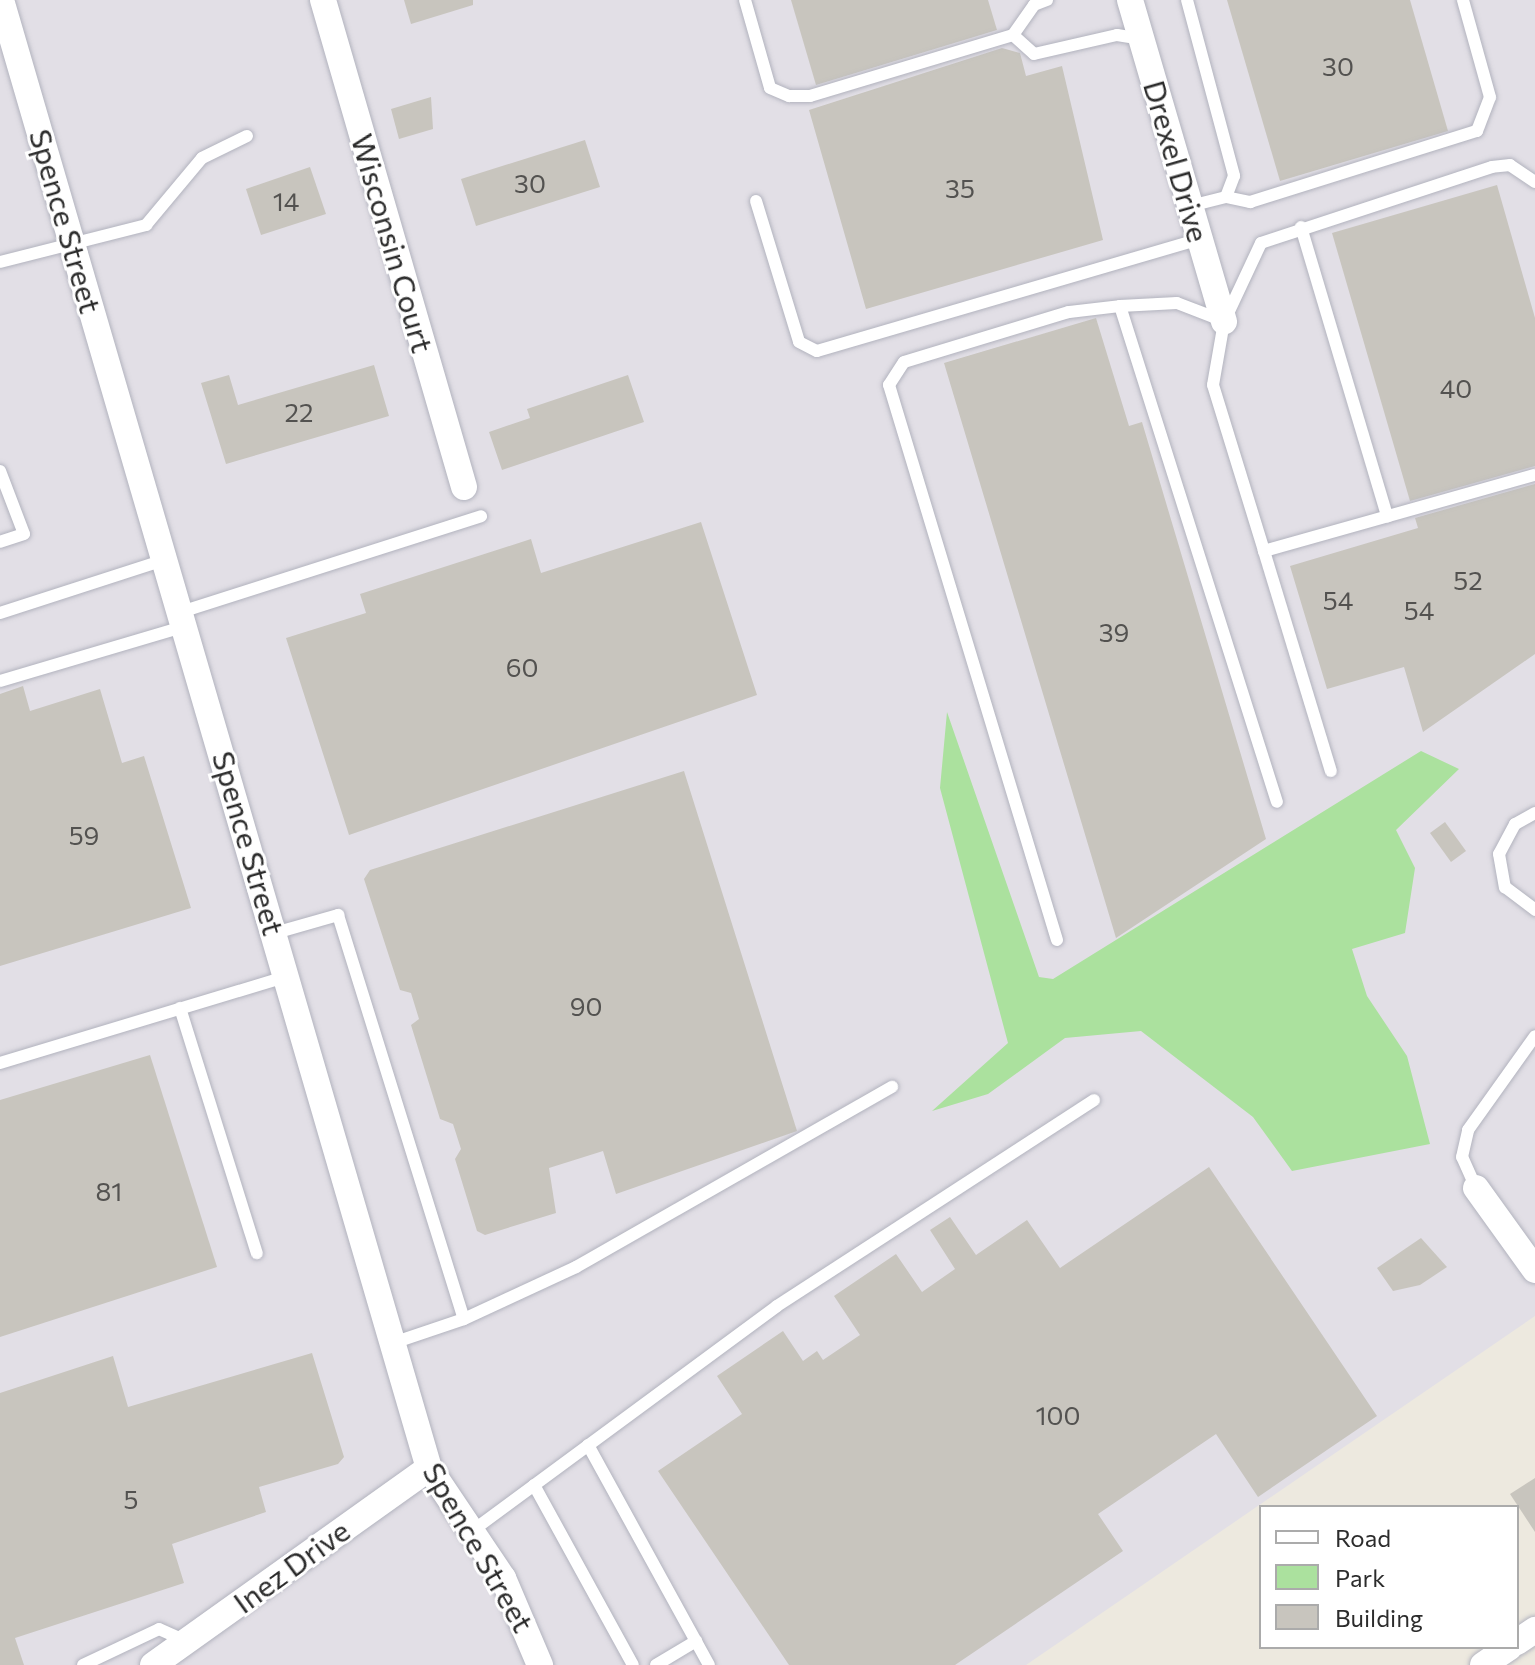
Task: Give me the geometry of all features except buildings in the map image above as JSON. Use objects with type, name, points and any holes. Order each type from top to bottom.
[{"type":"street","name":"Spence Street","points":[[1,0],[429,1468],[503,1578],[540,1665]]},
{"type":"street","name":"Wisconsin Court","points":[[323,0],[464,487]]},
{"type":"street","name":"Drexel Drive","points":[[1130,0],[1224,322]]},
{"type":"street","points":[[1476,1188],[1535,1270]]},
{"type":"street","name":"Inez Drive","points":[[153,1665],[429,1468]]},
{"type":"street","points":[[1483,1665],[1507,1649]]},
{"type":"lane","points":[[745,0],[770,88],[789,96],[810,96],[1013,35],[1034,5],[1047,0]]},
{"type":"lane","points":[[1187,0],[1234,176],[1226,197]]},
{"type":"lane","points":[[1190,206],[1226,197],[1250,202],[1477,131],[1490,97],[1463,0]]},
{"type":"lane","points":[[1013,35],[1034,54],[1117,35],[1141,39]]},
{"type":"lane","points":[[0,262],[72,240],[146,225],[202,158],[247,136]]},
{"type":"lane","points":[[1331,771],[1213,385],[1224,322],[1261,243],[1301,227],[1492,167],[1510,165],[1535,182]]},
{"type":"lane","points":[[756,201],[799,342],[817,351],[1200,239]]},
{"type":"lane","points":[[1301,227],[1387,516]]},
{"type":"lane","points":[[1057,940],[889,385],[904,362],[1069,312],[1177,303],[1224,322]]},
{"type":"lane","points":[[1120,306],[1277,802]]},
{"type":"lane","points":[[0,471],[24,534],[0,542]]},
{"type":"lane","points":[[1264,551],[1535,475]]},
{"type":"lane","points":[[0,681],[481,516]]},
{"type":"lane","points":[[0,613],[166,560]]},
{"type":"lane","points":[[1535,813],[1515,824],[1499,854],[1505,887],[1535,910]]},
{"type":"lane","points":[[275,933],[338,915],[464,1319]]},
{"type":"lane","points":[[0,1063],[288,976]]},
{"type":"lane","points":[[180,1008],[257,1253]]},
{"type":"lane","points":[[1476,1188],[1462,1157],[1468,1130],[1535,1036]]},
{"type":"lane","points":[[393,1343],[464,1319],[589,1260],[892,1087]]},
{"type":"lane","points":[[472,1531],[777,1306],[1094,1100]]},
{"type":"lane","points":[[588,1445],[709,1665]]},
{"type":"lane","points":[[534,1485],[633,1665]]},
{"type":"lane","points":[[83,1665],[159,1629],[186,1641]]},
{"type":"lane","points":[[656,1665],[696,1641]]},
{"type":"shaded area","points":[[0,0],[1535,0],[1535,1316],[1026,1665],[0,1665]]},
{"type":"green space","points":[[947,712],[1039,977],[1053,979],[1421,751],[1459,769],[1396,830],[1415,868],[1405,933],[1352,949],[1367,996],[1407,1056],[1430,1144],[1292,1171],[1253,1117],[1141,1031],[1065,1038],[988,1094],[932,1111],[1008,1043],[940,788]]}]
